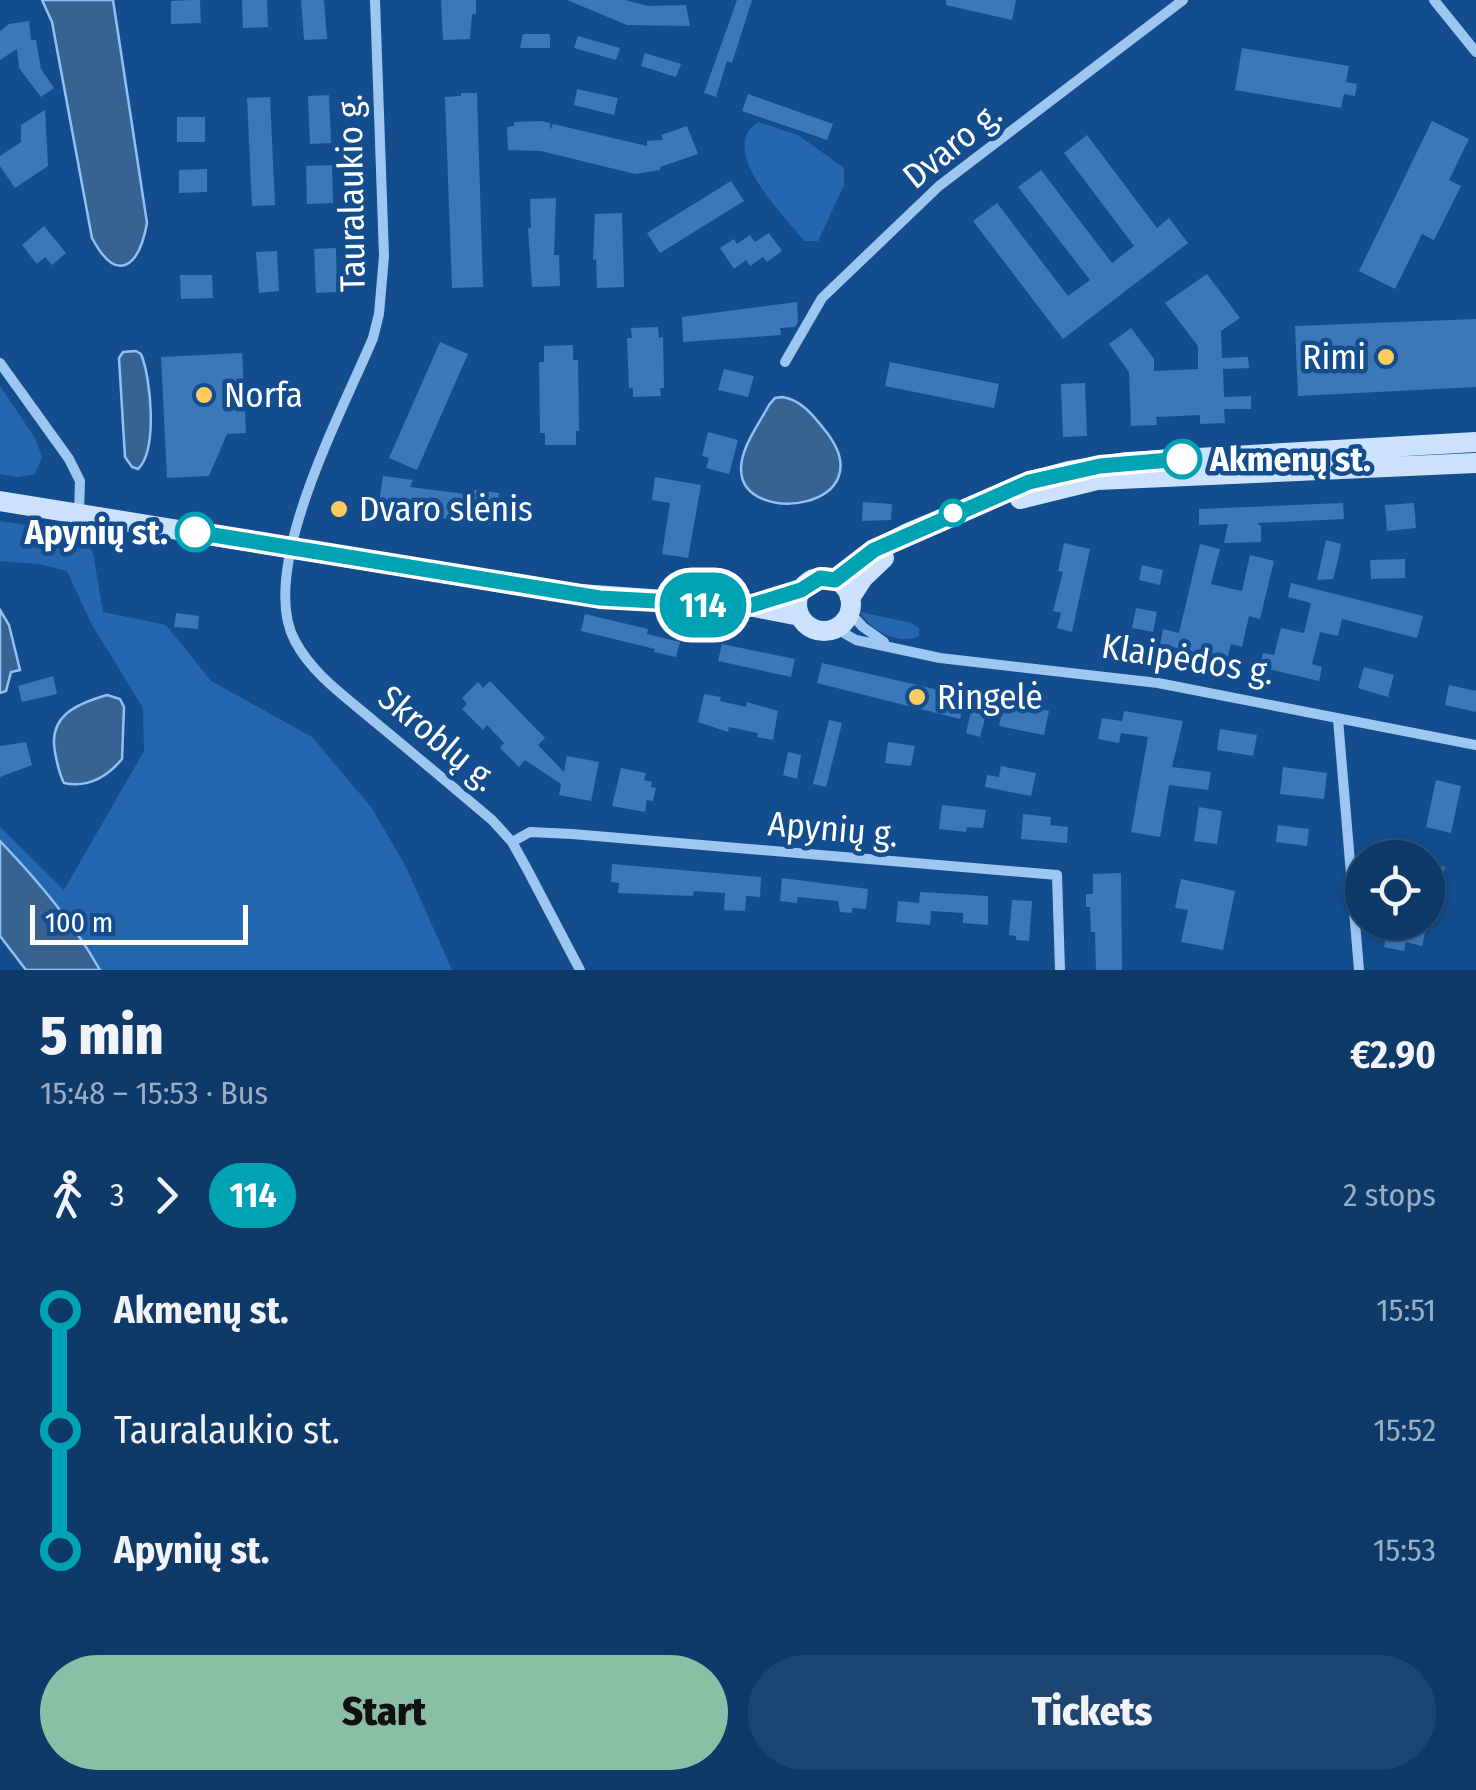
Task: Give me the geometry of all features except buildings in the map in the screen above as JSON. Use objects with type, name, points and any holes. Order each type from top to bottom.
[{"type":"main road","points":[[749,606],[801,590],[820,578],[835,580],[874,550],[908,533],[1029,482],[1069,471],[1128,462],[1476,442]]},
{"type":"main road","points":[[801,590],[797,607],[800,616],[819,630],[845,613],[863,578],[895,551],[1002,504],[1097,480],[1476,462]]},
{"type":"main road","points":[[0,501],[566,593],[749,606],[800,616]]},
{"type":"main road","points":[[835,580],[845,613]]},
{"type":"street","name":"Tauralaukio g.","points":[[291,548],[297,516],[367,354],[379,314],[384,256],[375,0]]},
{"type":"street","name":"Dvaro g.","points":[[785,362],[822,298],[939,186],[1183,0]]},
{"type":"street","points":[[1434,0],[1476,52]]},
{"type":"street","points":[[0,363],[70,460],[80,481],[78,512]]},
{"type":"street","name":"Skroblų g.","points":[[291,548],[286,595],[288,626],[305,657],[318,673],[492,820],[512,842],[580,970]]},
{"type":"street","points":[[845,613],[889,646]]},
{"type":"street","name":"Klaipėdos g.","points":[[845,613],[856,640],[997,666],[1158,683],[1476,745]]},
{"type":"street","points":[[1338,719],[1359,970]]},
{"type":"street","name":"Apynių g.","points":[[512,842],[530,832],[572,834],[1057,875],[1060,970]]},
{"type":"shaded area","points":[[42,0],[113,0],[147,223],[139,251],[126,265],[110,262],[92,238],[52,22]]},
{"type":"shaded area","points":[[758,122],[798,135],[844,168],[844,185],[818,241],[804,241],[749,165],[747,134]]},
{"type":"shaded area","points":[[136,351],[145,365],[151,413],[148,446],[138,469],[125,457],[119,358],[123,352]]},
{"type":"shaded area","points":[[0,386],[35,438],[42,457],[35,474],[0,474]]},
{"type":"shaded area","points":[[782,397],[811,413],[839,456],[838,477],[826,492],[807,501],[784,504],[763,499],[747,488],[741,469],[744,452],[769,405]]},
{"type":"shaded area","points":[[0,521],[82,534],[93,553],[103,612],[166,625],[211,681],[312,737],[371,807],[406,867],[452,970],[100,970],[54,902],[0,841],[0,827],[64,890],[144,751],[143,708],[91,623],[67,571],[0,561]]},
{"type":"shaded area","points":[[0,610],[9,625],[20,670],[11,672],[6,691],[0,693]]},
{"type":"shaded area","points":[[860,612],[911,623],[919,628],[919,636],[894,638],[871,625]]},
{"type":"shaded area","points":[[107,695],[120,699],[124,707],[122,759],[96,780],[64,783],[55,752],[56,729],[75,707]]},
{"type":"shaded area","points":[[0,841],[54,902],[100,970],[26,970],[0,936]]},
{"type":"bus line","name":"114","points":[[195,532],[600,598],[749,606],[777,600],[801,590],[812,580],[835,580],[874,550],[1029,482],[1100,466],[1182,459]]},
{"type":"place","name":"Rimi","points":[[1386,357]]},
{"type":"place","name":"Norfa","points":[[204,395]]},
{"type":"place","name":"Akmenų st.","points":[[1182,459]]},
{"type":"place","name":"Dvaro slėnis","points":[[339,509]]},
{"type":"place","name":"Apynių st.","points":[[195,532]]},
{"type":"place","name":"Ringelė","points":[[917,697]]}]
